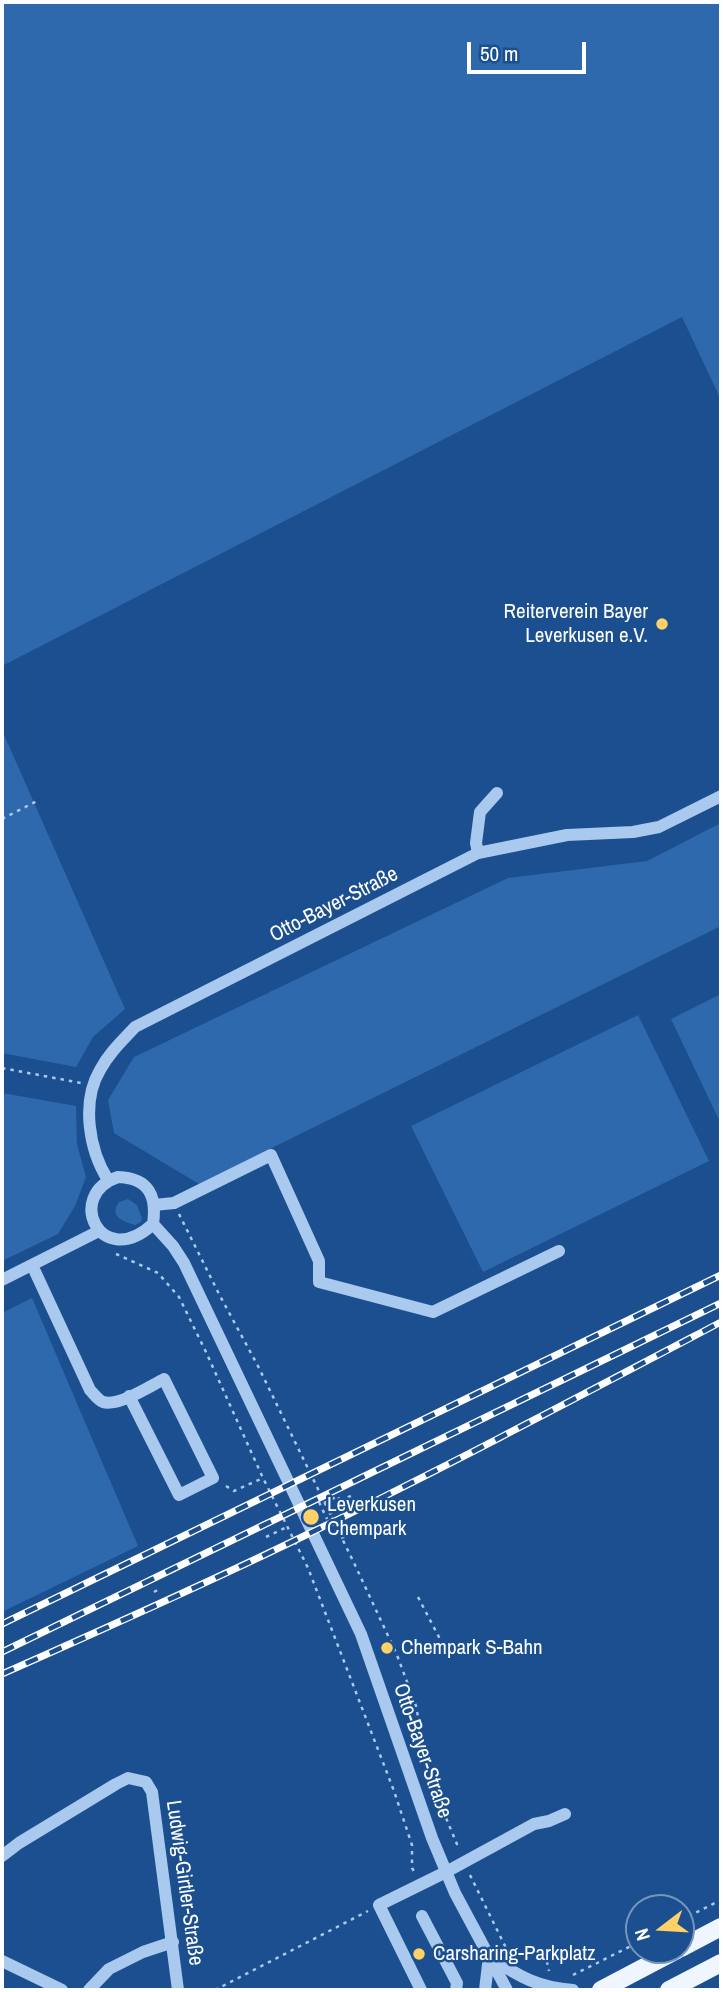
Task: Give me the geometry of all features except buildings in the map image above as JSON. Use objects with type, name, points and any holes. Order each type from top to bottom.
[{"type":"main road","points":[[695,1941],[721,1927]]},
{"type":"main road","points":[[669,1990],[721,1963]]},
{"type":"main road","points":[[601,1990],[650,1964]]},
{"type":"street","points":[[478,853],[476,843],[480,812],[497,793]]},
{"type":"street","name":"Otto-Bayer-Straße","points":[[108,1180],[96,1155],[89,1119],[93,1086],[98,1072],[111,1052],[135,1027],[478,853],[567,835],[633,832],[659,827],[721,796]]},
{"type":"street","points":[[155,1205],[174,1203],[271,1155],[319,1261],[319,1282],[432,1312],[559,1251]]},
{"type":"street","points":[[118,1177],[135,1179],[150,1192],[155,1205],[153,1224],[133,1239],[119,1240],[99,1231],[92,1207],[96,1192],[108,1180],[118,1177]]},
{"type":"street","name":"Otto-Bayer-Straße","points":[[153,1224],[184,1262],[361,1634],[432,1838],[446,1872],[507,1990]]},
{"type":"street","points":[[2,1280],[99,1231]]},
{"type":"street","points":[[32,1265],[90,1390],[101,1401],[114,1404],[130,1396],[164,1380],[213,1478],[178,1495],[130,1396]]},
{"type":"street","name":"Ludwig-Girtler-Straße","points":[[2,1856],[116,1784],[128,1778],[146,1782],[152,1792],[178,1990]]},
{"type":"street","points":[[421,1990],[379,1905],[534,1824],[565,1814]]},
{"type":"street","points":[[422,1916],[457,1983],[456,1990]]},
{"type":"street","points":[[89,1990],[109,1969],[143,1952],[173,1942]]},
{"type":"street","points":[[485,1990],[489,1956],[517,1975],[537,1984],[573,1990]]},
{"type":"street","points":[[2,1961],[62,1990]]},
{"type":"path","points":[[2,819],[37,801]]},
{"type":"path","points":[[2,1068],[85,1083]]},
{"type":"path","points":[[111,1252],[158,1273],[179,1297],[308,1568],[394,1791],[412,1845],[412,1868],[421,1883]]},
{"type":"path","points":[[306,1466],[328,1517],[386,1631],[416,1706],[424,1750],[441,1806],[464,1862],[508,1951]]},
{"type":"path","points":[[213,1478],[234,1491],[263,1478]]},
{"type":"path","points":[[340,1501],[355,1494]]},
{"type":"path","points":[[321,1502],[338,1496],[344,1508],[328,1517]]},
{"type":"path","points":[[341,1538],[369,1525],[384,1532]]},
{"type":"path","points":[[265,1537],[287,1527]]},
{"type":"path","points":[[154,1592],[159,1589]]},
{"type":"path","points":[[418,1597],[441,1641]]},
{"type":"path","points":[[381,1633],[386,1631]]},
{"type":"path","points":[[349,1677],[356,1675]]},
{"type":"path","points":[[410,1710],[416,1706]]},
{"type":"path","points":[[373,1738],[378,1737]]},
{"type":"path","points":[[695,1913],[721,1900]]},
{"type":"path","points":[[215,1990],[379,1905]]},
{"type":"path","points":[[571,1976],[625,1949]]},
{"type":"path","points":[[545,1953],[551,1980]]},
{"type":"shaded area","points":[[2,2],[721,2],[721,400],[682,317],[2,666]]},
{"type":"shaded area","points":[[2,730],[125,1009],[93,1037],[76,1067],[2,1053]]},
{"type":"shaded area","points":[[721,823],[721,926],[199,1184],[114,1133],[108,1100],[134,1057],[508,878],[647,861]]},
{"type":"shaded area","points":[[721,994],[721,1124],[671,1019]]},
{"type":"shaded area","points":[[638,1015],[709,1161],[483,1272],[411,1126]]},
{"type":"shaded area","points":[[2,1093],[76,1106],[77,1144],[86,1177],[75,1206],[58,1234],[2,1261]]},
{"type":"shaded area","points":[[128,1199],[137,1205],[142,1218],[141,1222],[135,1225],[122,1220],[115,1211],[119,1202]]},
{"type":"shaded area","points":[[32,1298],[138,1546],[2,1612],[2,1313]]},
{"type":"railway","points":[[2,1624],[721,1275]]},
{"type":"railway","points":[[2,1652],[721,1303]]},
{"type":"railway","points":[[2,1674],[306,1535],[463,1457],[721,1322]]},
{"type":"place","name":"Reiterverein Bayer Leverkusen e.V.","points":[[662,624]]},
{"type":"place","name":"Leverkusen Chempark","points":[[311,1517]]},
{"type":"place","name":"Chempark S-Bahn","points":[[387,1648]]},
{"type":"place","name":"Carsharing-Parkplatz","points":[[419,1954]]}]
